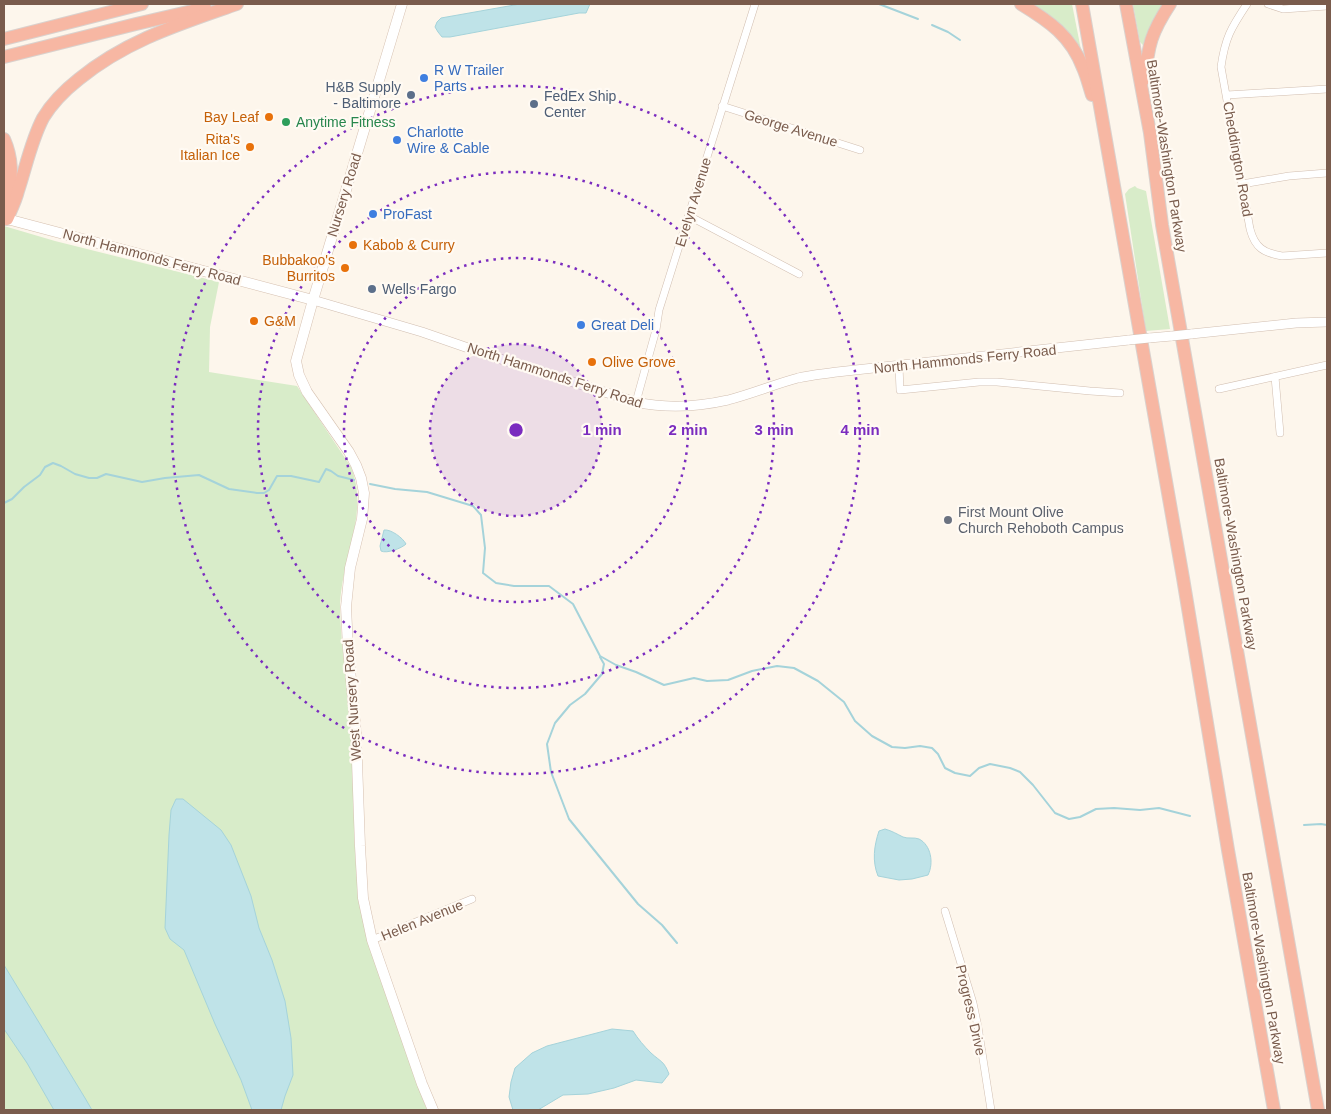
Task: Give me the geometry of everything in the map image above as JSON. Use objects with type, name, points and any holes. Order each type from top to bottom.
[{"type":"highway","points":[[4,39],[110,4]]},
{"type":"highway","points":[[19,34],[142,4]]},
{"type":"highway","points":[[4,57],[222,4]]},
{"type":"highway","points":[[6,219],[18,193],[38,129],[55,101],[70,86],[96,65],[133,43],[237,4]]},
{"type":"highway","points":[[1021,4],[1052,24],[1069,43],[1083,68],[1104,128]]},
{"type":"highway","name":"Baltimore-Washington Parkway","points":[[1082,4],[1274,1110]]},
{"type":"highway","name":"Baltimore-Washington Parkway","points":[[1126,4],[1150,133],[1162,225],[1318,1110]]},
{"type":"highway","points":[[1150,133],[1144,85],[1146,60],[1153,32],[1170,4]]},
{"type":"highway","points":[[4,139],[11,162],[6,219]]},
{"type":"main road","name":"Nursery Road","points":[[313,300],[402,4]]},
{"type":"main road","name":"North Hammonds Ferry Road","points":[[6,219],[313,300]]},
{"type":"main road","name":"West Nursery Road","points":[[313,300],[296,361],[299,375],[306,392],[349,452],[361,478],[364,493],[362,519],[350,568],[346,607],[356,733],[362,883],[366,917],[372,940],[422,1084],[434,1110]]},
{"type":"street","name":"Evelyn Avenue","points":[[636,402],[656,330],[659,310],[754,4]]},
{"type":"street","name":"Cheddington Road","points":[[1247,4],[1232,27],[1224,47],[1221,67],[1253,240],[1259,247],[1282,256],[1327,253]]},
{"type":"street","points":[[1268,4],[1283,9],[1327,6]]},
{"type":"street","points":[[1227,95],[1327,89]]},
{"type":"street","name":"George Avenue","points":[[722,106],[860,150]]},
{"type":"street","points":[[1242,184],[1289,176],[1327,173]]},
{"type":"street","points":[[689,216],[799,274]]},
{"type":"street","name":"North Hammonds Ferry Road","points":[[313,300],[422,332],[636,402],[654,406],[674,407],[728,400],[800,378],[836,372],[1148,338],[1296,323],[1327,322]]},
{"type":"street","points":[[1219,389],[1327,365]]},
{"type":"street","points":[[899,366],[900,390],[988,382],[1120,393]]},
{"type":"street","points":[[1275,377],[1280,433]]},
{"type":"street","name":"Helen Avenue","points":[[372,940],[472,899]]},
{"type":"street","name":"Progress Drive","points":[[945,911],[978,1026],[991,1110]]},
{"type":"green space","points":[[1026,4],[1072,4],[1082,55]]},
{"type":"green space","points":[[1133,4],[1166,4],[1150,28],[1143,45],[1140,42]]},
{"type":"green space","points":[[1135,186],[1146,191],[1170,329],[1146,331],[1125,194]]},
{"type":"green space","points":[[4,226],[55,241],[219,282],[210,327],[209,372],[297,386],[351,467],[356,485],[356,520],[344,573],[340,609],[350,718],[358,891],[368,942],[427,1110],[4,1110]]},
{"type":"water","points":[[520,4],[590,4],[586,13],[450,37],[442,37],[435,27],[441,18]]},
{"type":"water","points":[[384,530],[397,534],[406,544],[387,552],[381,551],[380,546]]},
{"type":"water","points":[[176,799],[183,799],[221,830],[231,845],[251,896],[259,928],[272,960],[285,1001],[291,1038],[293,1075],[281,1110],[252,1110],[241,1080],[184,950],[170,939],[165,928],[171,810]]},
{"type":"water","points":[[885,829],[903,837],[917,838],[926,845],[931,860],[928,875],[899,880],[878,876],[874,859],[875,848],[879,831]]},
{"type":"water","points":[[4,965],[92,1110],[54,1110],[27,1063],[4,1029]]},
{"type":"water","points":[[612,1029],[633,1031],[646,1048],[664,1064],[669,1074],[662,1083],[636,1080],[614,1088],[588,1094],[563,1095],[538,1110],[513,1110],[509,1097],[515,1068],[532,1053],[547,1046]]},
{"type":"waterway","points":[[879,4],[918,19]]},
{"type":"waterway","points":[[932,25],[960,40]]},
{"type":"waterway","points":[[4,503],[12,499],[40,475],[45,467],[53,463],[75,474],[89,478],[97,478],[106,474],[142,482],[199,475],[229,489],[257,493],[264,493],[269,490],[277,476],[291,476],[319,482],[326,469],[338,476],[354,480]]},
{"type":"waterway","points":[[370,484],[427,492],[473,506],[481,515],[485,548],[483,573],[496,583],[514,586],[549,586],[573,604],[600,656],[616,665],[664,685],[694,678],[707,681],[728,680],[752,671],[777,666],[794,668],[818,681],[844,702],[855,721],[872,736],[892,747],[920,746],[932,748],[938,754],[945,768],[955,773],[970,776],[979,768],[990,764],[1020,772],[1055,813],[1069,819],[1080,817],[1096,809],[1114,808],[1140,810],[1159,808],[1190,816]]},
{"type":"waterway","points":[[600,657],[604,664],[602,674],[585,694],[570,705],[555,723],[547,744],[551,772],[569,819],[638,904],[662,925],[677,943]]},
{"type":"waterway","points":[[1304,825],[1327,825]]},
{"type":"place","name":"R W Trailer Parts","points":[[424,78]]},
{"type":"place","name":"H&B Supply - Baltimore","points":[[411,95]]},
{"type":"place","name":"FedEx Ship Center","points":[[534,104]]},
{"type":"place","name":"Bay Leaf","points":[[269,117]]},
{"type":"place","name":"Anytime Fitness","points":[[286,122]]},
{"type":"place","name":"Charlotte Wire & Cable","points":[[397,140]]},
{"type":"place","name":"Rita's Italian Ice","points":[[250,147]]},
{"type":"place","name":"ProFast","points":[[373,214]]},
{"type":"place","name":"Kabob & Curry","points":[[353,245]]},
{"type":"place","name":"Bubbakoo's Burritos","points":[[345,268]]},
{"type":"place","name":"Wells Fargo","points":[[372,289]]},
{"type":"place","name":"G&M","points":[[254,321]]},
{"type":"place","name":"Great Deli","points":[[581,325]]},
{"type":"place","name":"Olive Grove","points":[[592,362]]},
{"type":"place","name":"First Mount Olive Church Rehoboth Campus","points":[[948,520]]}]
